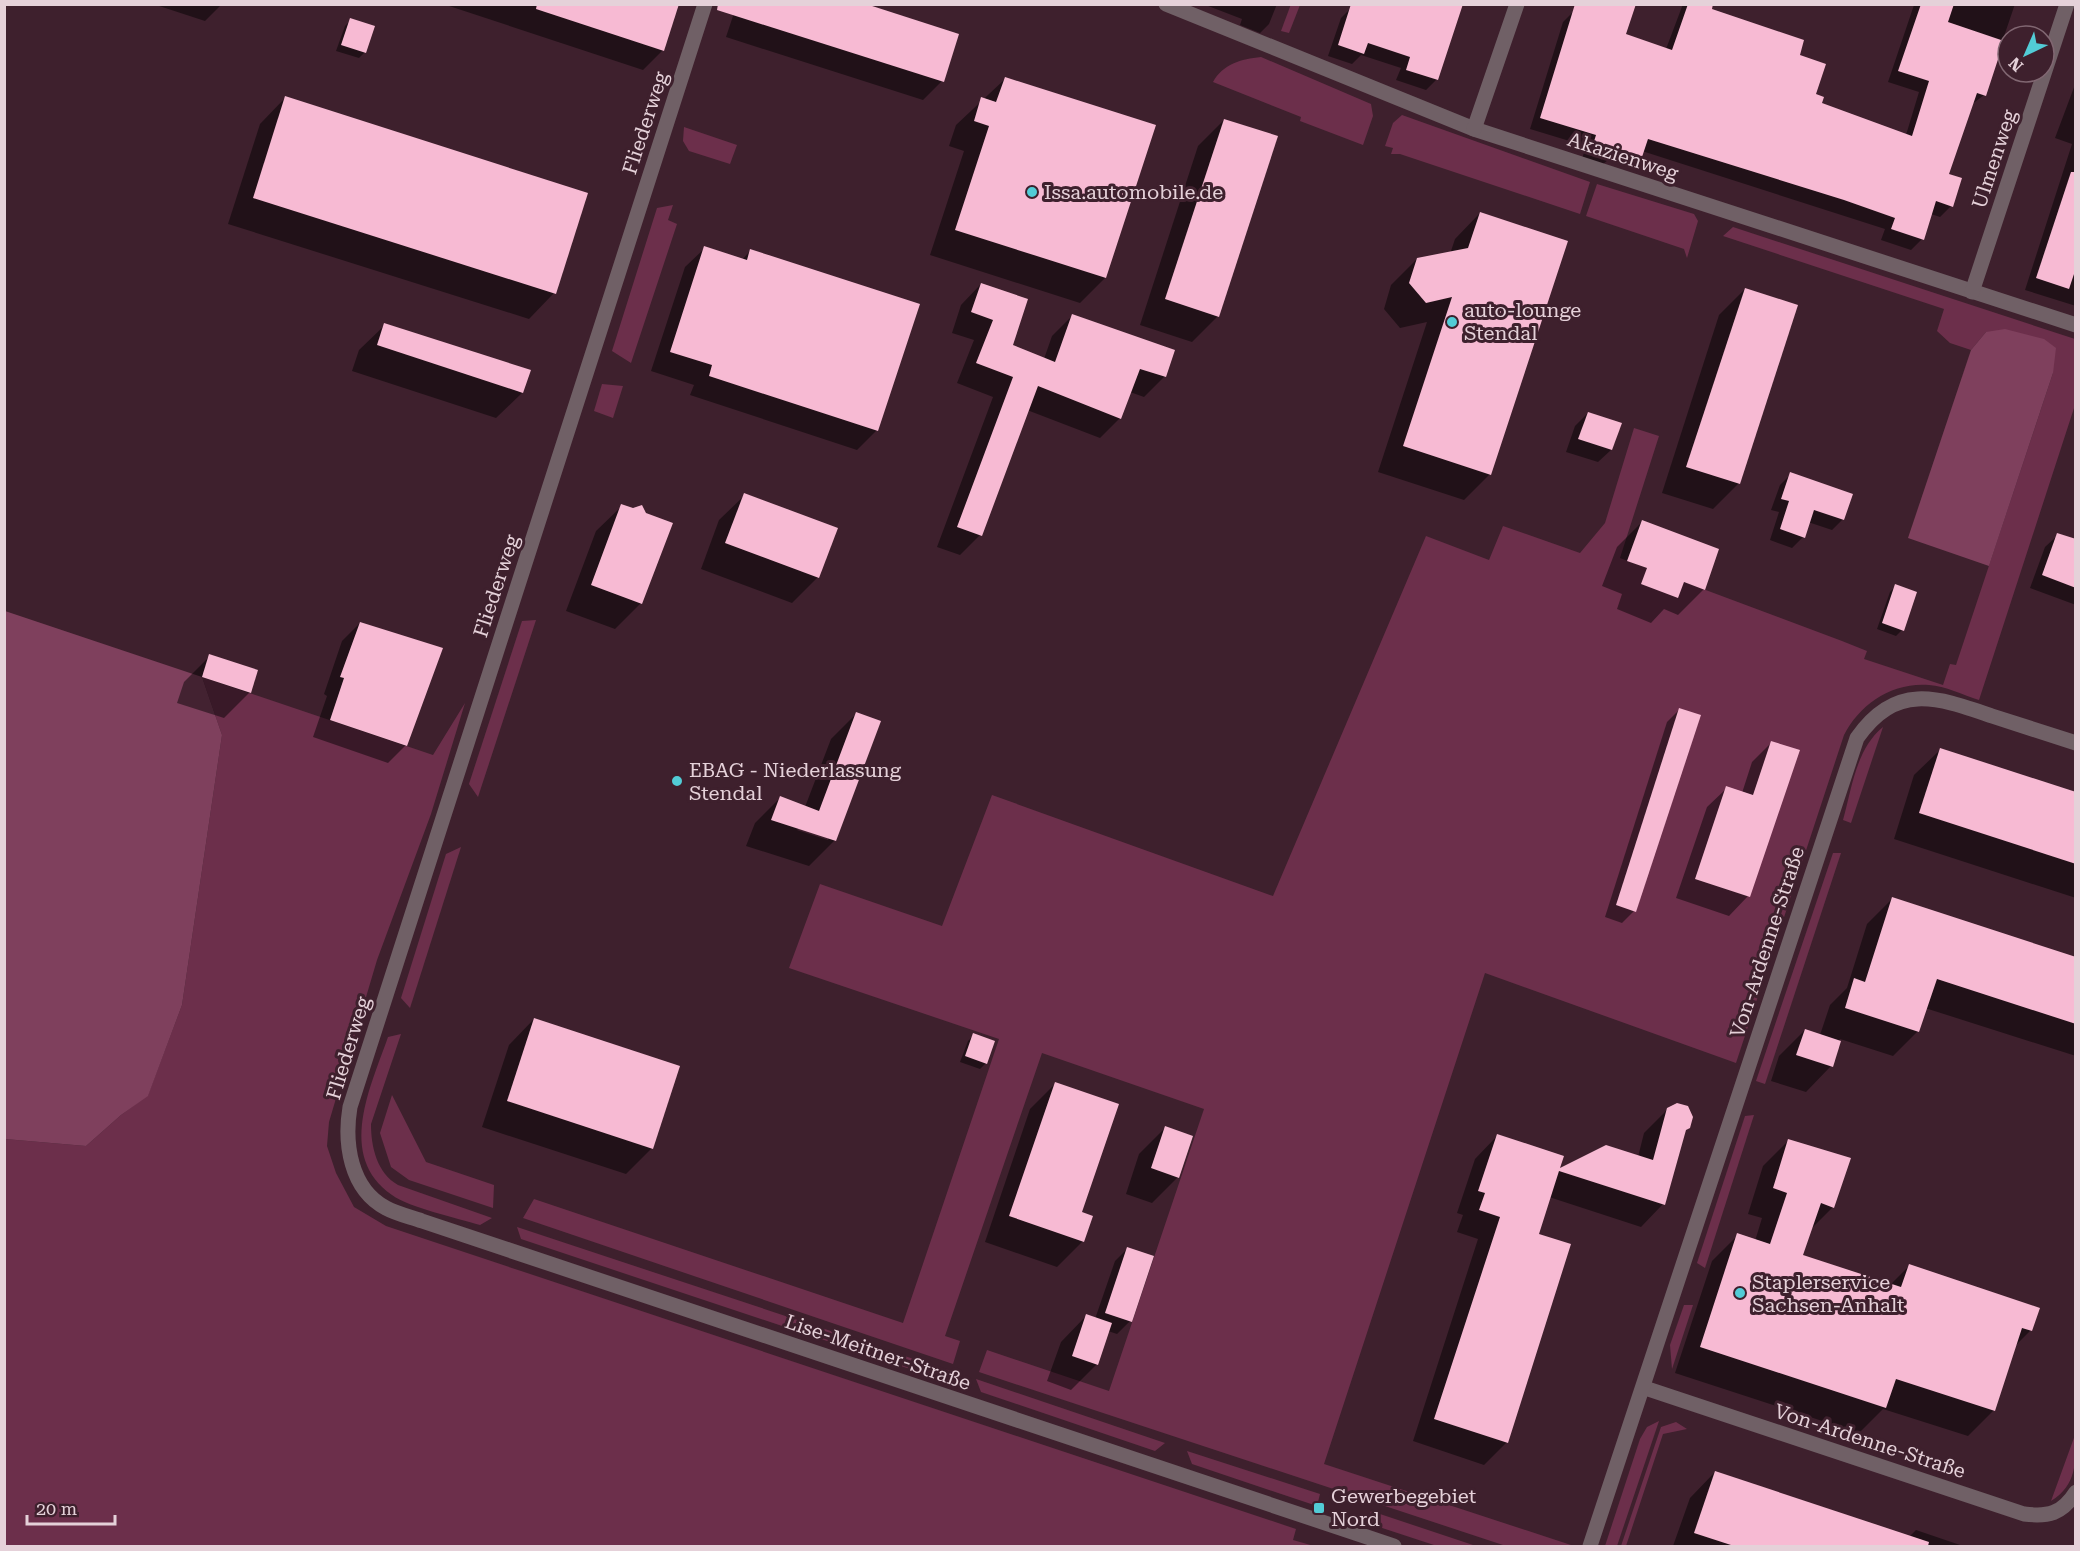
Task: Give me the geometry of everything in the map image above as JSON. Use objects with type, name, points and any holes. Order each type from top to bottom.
[{"type":"street","name":"Fliederweg","points":[[360,1180],[348,1149],[347,1127],[350,1107],[705,4]]},
{"type":"street","name":"Akazienweg","points":[[1166,4],[1474,129],[2076,324]]},
{"type":"street","points":[[1474,129],[1517,4]]},
{"type":"street","name":"Ulmenweg","points":[[1972,292],[2067,4]]},
{"type":"street","name":"Von-Ardenne-Straße","points":[[1590,1546],[1645,1388],[1857,738],[1868,722],[1884,710],[1906,701],[1932,697],[2076,743]]},
{"type":"street","name":"Lise-Meitner-Straße","points":[[360,1180],[370,1195],[386,1208],[422,1221],[1394,1546]]},
{"type":"street","name":"Von-Ardenne-Straße","points":[[1645,1388],[2024,1514],[2045,1517],[2060,1510],[2076,1492]]},
{"type":"shaded area","points":[[1291,4],[1300,5],[1289,33],[1281,31]]},
{"type":"shaded area","points":[[1261,57],[1371,104],[1373,116],[1363,145],[1300,121],[1301,117],[1213,82],[1233,63]]},
{"type":"shaded area","points":[[1402,115],[1590,182],[1580,214],[1400,154],[1391,154],[1393,148],[1385,146],[1393,123]]},
{"type":"shaded area","points":[[684,127],[737,145],[730,164],[689,151],[683,141]]},
{"type":"shaded area","points":[[1597,184],[1694,214],[1698,221],[1687,258],[1684,249],[1586,216]]},
{"type":"shaded area","points":[[673,205],[668,220],[677,224],[631,363],[612,351],[657,208]]},
{"type":"shaded area","points":[[1733,227],[2075,339],[2075,405],[1979,700],[1935,686],[1902,687],[1890,691],[1868,705],[1844,735],[1736,1063],[1485,973],[1324,1464],[1574,1546],[1506,1546],[979,1372],[987,1350],[1109,1391],[1204,1109],[1042,1053],[945,1336],[960,1341],[953,1364],[523,1218],[534,1199],[903,1323],[999,1039],[789,968],[820,884],[942,926],[992,795],[1273,896],[1426,536],[1489,560],[1503,526],[1580,553],[1605,523],[1634,428],[1659,436],[1620,558],[1867,651],[1864,659],[1943,685],[1950,664],[1956,665],[2053,373],[1986,332],[1971,350],[1950,343],[1937,331],[1944,309],[1723,236]]},
{"type":"shaded area","points":[[2005,329],[2044,339],[2056,348],[2053,373],[1989,566],[1908,538],[1971,350],[1986,332]]},
{"type":"shaded area","points":[[602,384],[623,386],[613,418],[594,411]]},
{"type":"shaded area","points":[[5,611],[202,677],[222,735],[182,1005],[148,1096],[121,1115],[86,1146],[5,1139]]},
{"type":"shaded area","points":[[536,620],[478,797],[469,784],[522,621]]},
{"type":"shaded area","points":[[202,677],[433,755],[465,703],[431,814],[377,960],[329,1122],[327,1146],[336,1173],[354,1207],[386,1226],[1296,1529],[1293,1540],[1314,1546],[5,1546],[5,1139],[86,1146],[148,1095],[182,1005],[222,735]]},
{"type":"shaded area","points":[[1883,727],[1851,823],[1843,820],[1852,782],[1861,758],[1874,736]]},
{"type":"shaded area","points":[[461,847],[410,1008],[401,998],[446,854]]},
{"type":"shaded area","points":[[1833,853],[1841,853],[1765,1084],[1756,1081]]},
{"type":"shaded area","points":[[401,1034],[371,1124],[372,1142],[377,1159],[385,1174],[398,1185],[492,1218],[480,1225],[400,1200],[375,1179],[365,1161],[362,1141],[367,1098],[388,1037]]},
{"type":"shaded area","points":[[392,1095],[426,1162],[494,1185],[493,1208],[409,1180],[391,1167],[380,1133]]},
{"type":"shaded area","points":[[1754,1115],[1705,1268],[1697,1263],[1745,1116]]},
{"type":"shaded area","points":[[517,1227],[861,1341],[851,1349],[521,1239]]},
{"type":"shaded area","points":[[1684,1305],[1693,1305],[1672,1369],[1670,1345]]},
{"type":"shaded area","points":[[886,1350],[951,1371],[943,1380],[892,1363]]},
{"type":"shaded area","points":[[976,1379],[1165,1443],[1155,1451],[981,1392]]},
{"type":"shaded area","points":[[1659,1421],[1617,1546],[1605,1546],[1640,1439],[1647,1427]]},
{"type":"shaded area","points":[[1676,1422],[1687,1429],[1663,1434],[1626,1546],[1621,1546],[1661,1427]]},
{"type":"shaded area","points":[[2075,1435],[2073,1472],[2066,1488],[2051,1501]]},
{"type":"shaded area","points":[[1187,1451],[1320,1494],[1317,1506],[1192,1464]]},
{"type":"shaded area","points":[[1371,1511],[1476,1546],[1437,1546],[1367,1523]]},
{"type":"building","points":[[537,4],[679,4],[664,51],[536,9]]},
{"type":"building","points":[[718,4],[866,4],[959,34],[944,82],[717,10]]},
{"type":"building","points":[[1351,4],[1463,4],[1438,80],[1406,70],[1410,57],[1368,43],[1364,54],[1338,45]]},
{"type":"building","points":[[1575,4],[1636,4],[1626,34],[1672,50],[1688,4],[1713,4],[1712,9],[1804,40],[1800,55],[1826,64],[1816,94],[1824,97],[1822,103],[1912,136],[1929,81],[1898,71],[1921,4],[1954,4],[1948,22],[1996,38],[1996,65],[1986,96],[1977,93],[1949,174],[1962,178],[1953,207],[1936,201],[1924,240],[1891,229],[1895,218],[1844,200],[1648,139],[1642,157],[1617,148],[1615,155],[1592,148],[1596,135],[1540,118]]},
{"type":"building","points":[[350,18],[375,26],[366,53],[341,45]]},
{"type":"building","points":[[1005,77],[1156,125],[1106,278],[955,230],[989,126],[974,121],[981,97],[996,102]]},
{"type":"building","points":[[285,96],[588,193],[556,294],[253,198]]},
{"type":"building","points":[[1224,119],[1278,136],[1219,317],[1165,299]]},
{"type":"building","points":[[2071,172],[2076,172],[2076,268],[2069,289],[2036,278]]},
{"type":"building","points":[[1480,212],[1568,241],[1491,475],[1403,446],[1452,297],[1426,303],[1409,283],[1417,258],[1468,248]]},
{"type":"building","points":[[704,246],[747,260],[750,249],[920,304],[878,431],[709,376],[712,365],[670,352]]},
{"type":"building","points":[[981,283],[1028,299],[1013,345],[1055,362],[1072,314],[1175,350],[1166,377],[1140,369],[1121,419],[1038,386],[982,536],[957,527],[1013,377],[976,363],[993,320],[971,312]]},
{"type":"building","points":[[1745,288],[1798,305],[1740,484],[1686,467]]},
{"type":"building","points":[[384,323],[531,370],[523,393],[377,345]]},
{"type":"building","points":[[1588,412],[1622,423],[1612,450],[1578,439]]},
{"type":"building","points":[[1790,472],[1853,494],[1844,520],[1814,510],[1805,538],[1780,529],[1789,501],[1781,499]]},
{"type":"building","points":[[744,493],[838,528],[819,578],[725,543]]},
{"type":"building","points":[[621,504],[633,508],[642,505],[646,513],[673,523],[642,604],[591,585]]},
{"type":"building","points":[[1642,520],[1719,549],[1705,590],[1684,582],[1678,598],[1641,584],[1647,568],[1627,561]]},
{"type":"building","points":[[2057,533],[2076,539],[2076,588],[2042,575]]},
{"type":"building","points":[[1895,584],[1917,592],[1904,631],[1882,623]]},
{"type":"building","points":[[360,622],[443,648],[407,746],[330,720],[344,678],[340,677]]},
{"type":"building","points":[[209,654],[258,670],[251,693],[202,677]]},
{"type":"building","points":[[1679,708],[1701,715],[1636,912],[1616,905]]},
{"type":"building","points":[[856,712],[881,721],[836,841],[771,820],[780,796],[819,811]]},
{"type":"building","points":[[1771,741],[1800,750],[1750,897],[1695,879],[1726,786],[1753,795]]},
{"type":"building","points":[[1940,748],[2076,792],[2076,864],[1919,813]]},
{"type":"building","points":[[1892,897],[2076,957],[2076,1024],[1937,979],[1919,1032],[1845,1008],[1854,978],[1865,982]]},
{"type":"building","points":[[534,1018],[680,1066],[653,1149],[507,1101]]},
{"type":"building","points":[[1805,1029],[1841,1041],[1833,1067],[1796,1055]]},
{"type":"building","points":[[973,1033],[995,1041],[987,1064],[965,1056]]},
{"type":"building","points":[[1055,1082],[1119,1104],[1082,1212],[1093,1216],[1084,1242],[1009,1216]]},
{"type":"building","points":[[1677,1103],[1688,1106],[1693,1117],[1690,1128],[1686,1130],[1665,1205],[1559,1171],[1539,1234],[1571,1244],[1508,1443],[1434,1419],[1500,1217],[1479,1210],[1485,1193],[1478,1191],[1497,1134],[1564,1156],[1560,1168],[1606,1145],[1653,1160],[1667,1108]]},
{"type":"building","points":[[1165,1126],[1193,1136],[1179,1178],[1151,1168]]},
{"type":"building","points":[[1788,1139],[1851,1158],[1834,1208],[1821,1203],[1803,1255],[1901,1287],[1909,1264],[2040,1308],[2032,1331],[2022,1328],[1995,1411],[1896,1379],[1886,1408],[1700,1347],[1737,1233],[1770,1244],[1787,1193],[1773,1188]]},
{"type":"building","points":[[1127,1247],[1154,1256],[1132,1322],[1105,1313]]},
{"type":"building","points":[[1086,1314],[1112,1323],[1098,1365],[1072,1356]]},
{"type":"building","points":[[1715,1471],[1929,1542],[1928,1546],[1734,1546],[1694,1533]]},
{"type":"place","name":"Issa.automobile.de","points":[[1032,192]]},
{"type":"place","name":"auto-lounge Stendal","points":[[1452,322]]},
{"type":"place","name":"EBAG - Niederlassung Stendal","points":[[677,781]]},
{"type":"place","name":"Staplerservice Sachsen-Anhalt","points":[[1740,1293]]},
{"type":"place","name":"Gewerbegebiet Nord","points":[[1319,1508]]}]
